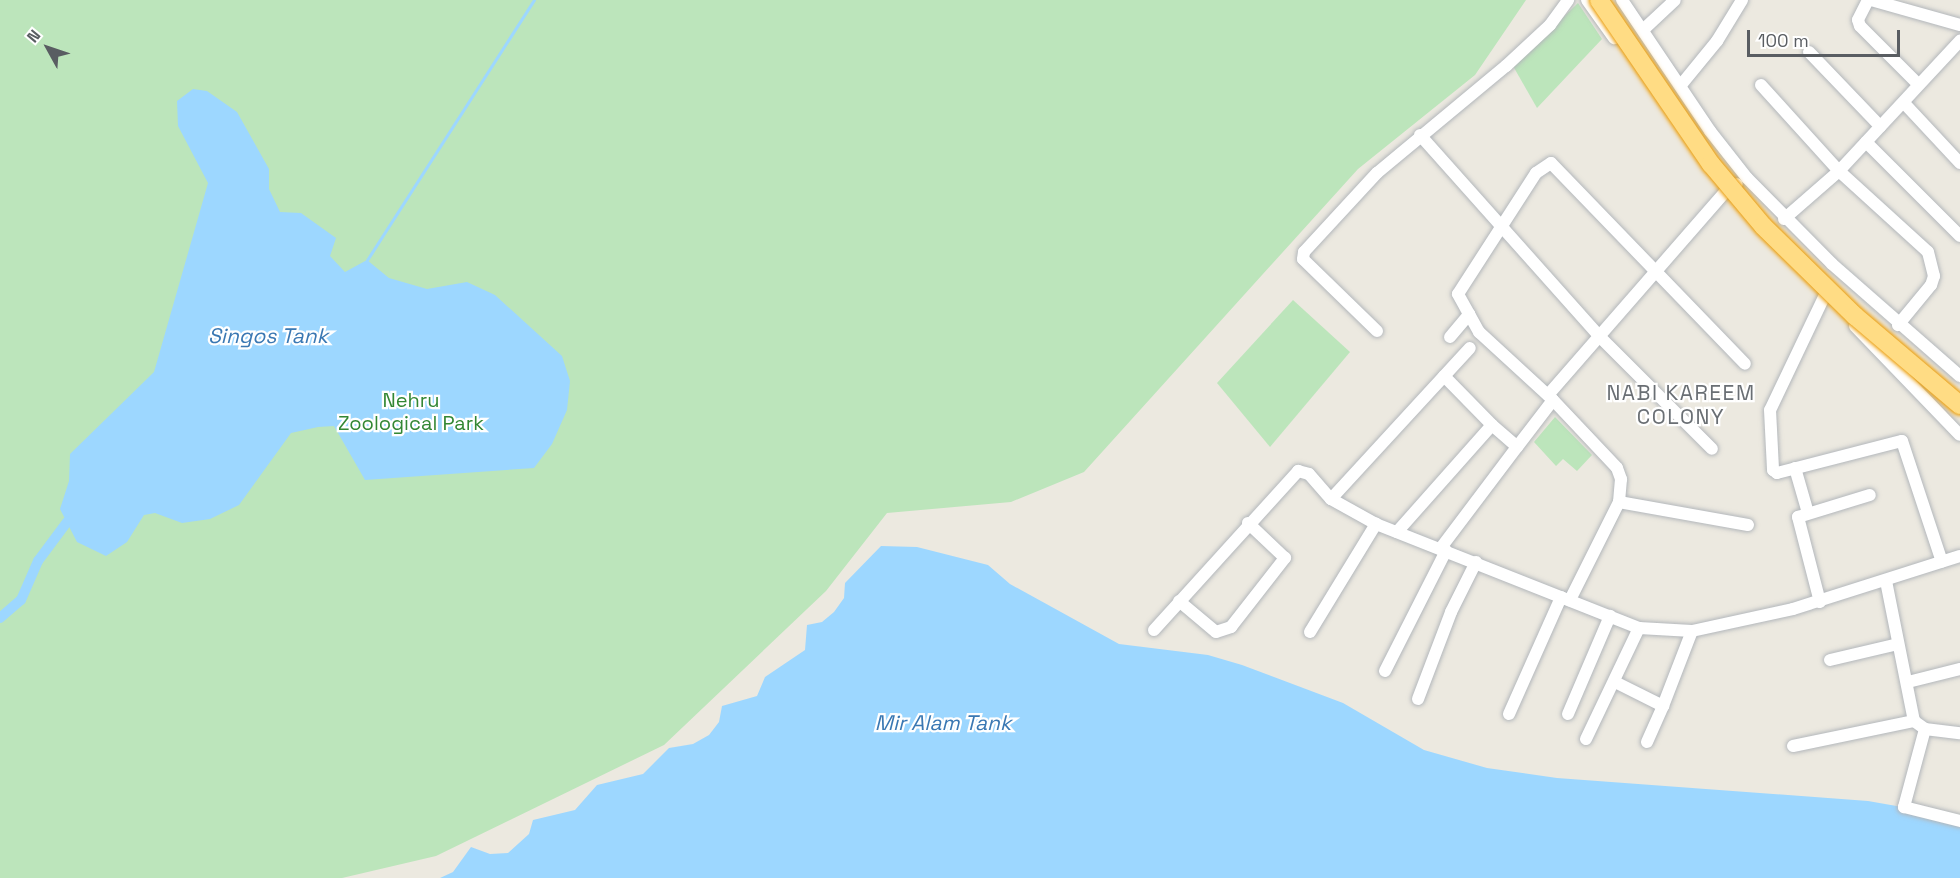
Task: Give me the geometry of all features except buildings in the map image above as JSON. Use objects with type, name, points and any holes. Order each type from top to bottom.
[{"type":"highway","points":[[1599,0],[1712,164],[1762,226],[1855,316],[1960,405]]},
{"type":"highway","points":[[1608,0],[1752,201],[1894,337],[1960,392]]},
{"type":"street","points":[[1377,331],[1303,255],[1377,173],[1522,51],[1550,25],[1568,0]]},
{"type":"street","points":[[1587,0],[1725,192],[1824,297],[1960,435]]},
{"type":"street","points":[[1622,0],[1644,29],[1710,131],[1747,178],[1784,219],[1898,325],[1960,376]]},
{"type":"street","points":[[1644,29],[1675,0]]},
{"type":"street","points":[[1681,85],[1717,40],[1742,0]]},
{"type":"street","points":[[1918,84],[1860,26],[1858,20],[1870,0],[1960,25]]},
{"type":"street","points":[[1784,219],[1839,171],[1960,41]]},
{"type":"street","points":[[1809,52],[1880,126]]},
{"type":"street","points":[[1761,86],[1839,171],[1928,252],[1934,276],[1931,285],[1898,325]]},
{"type":"street","points":[[1904,103],[1960,163]]},
{"type":"street","points":[[1420,135],[1598,335],[1712,449]]},
{"type":"street","points":[[1866,142],[1960,236]]},
{"type":"street","points":[[1509,714],[1565,598],[1619,502],[1621,479],[1617,468],[1550,398],[1479,332],[1458,294],[1536,173],[1551,163],[1745,364]]},
{"type":"street","points":[[1385,672],[1443,550],[1550,398],[1598,335],[1725,192],[1747,178]]},
{"type":"street","points":[[1824,297],[1770,410],[1773,470],[1777,473],[1902,441],[1942,562]]},
{"type":"street","points":[[1450,337],[1469,315]]},
{"type":"street","points":[[1331,499],[1470,348]]},
{"type":"street","points":[[1444,376],[1516,447]]},
{"type":"street","points":[[1397,532],[1492,425]]},
{"type":"street","points":[[1795,468],[1808,513]]},
{"type":"street","points":[[1154,630],[1248,523],[1298,471],[1309,474],[1331,499],[1376,524],[1639,628],[1692,631],[1820,602],[1960,556]]},
{"type":"street","points":[[1820,602],[1798,520],[1808,513],[1870,495]]},
{"type":"street","points":[[1619,502],[1748,525]]},
{"type":"street","points":[[1179,601],[1216,632],[1231,627],[1285,558],[1248,523]]},
{"type":"street","points":[[1310,632],[1376,524]]},
{"type":"street","points":[[1418,699],[1451,612],[1476,562]]},
{"type":"street","points":[[1886,581],[1914,721]]},
{"type":"street","points":[[1568,714],[1610,616]]},
{"type":"street","points":[[1586,739],[1639,628]]},
{"type":"street","points":[[1647,742],[1692,631]]},
{"type":"street","points":[[1830,660],[1898,644]]},
{"type":"street","points":[[1908,682],[1960,669]]},
{"type":"street","points":[[1614,682],[1663,706]]},
{"type":"street","points":[[1793,746],[1914,721],[1926,729],[1960,733]]},
{"type":"street","points":[[1926,729],[1904,807],[1960,821]]},
{"type":"green space","name":"Nehru Zoological Park","points":[[0,0],[1526,0],[1475,75],[1358,169],[1084,472],[1011,502],[887,513],[826,591],[664,745],[436,856],[342,878],[0,878]]},
{"type":"green space","points":[[1578,3],[1602,39],[1537,108],[1513,66]]},
{"type":"green space","points":[[1293,300],[1350,352],[1270,447],[1217,383]]},
{"type":"green space","points":[[1555,417],[1592,455],[1577,471],[1563,459],[1556,466],[1534,442]]},
{"type":"water","name":"Singos Tank","points":[[193,89],[207,91],[237,112],[269,169],[269,189],[280,212],[301,213],[336,238],[330,256],[345,272],[367,260],[389,278],[427,289],[467,282],[495,295],[562,356],[570,381],[567,410],[552,444],[534,468],[365,480],[334,426],[318,427],[291,433],[239,505],[210,519],[182,523],[155,513],[144,515],[127,542],[106,556],[77,542],[60,509],[69,481],[70,454],[154,372],[208,183],[178,126],[177,101]]},
{"type":"water","name":"Mir Alam Tank","points":[[881,546],[917,547],[988,565],[1010,584],[1119,644],[1208,655],[1242,665],[1343,703],[1424,750],[1487,768],[1557,778],[1868,801],[1942,814],[1960,821],[1960,878],[440,878],[453,872],[471,847],[490,854],[508,853],[529,834],[533,820],[575,810],[597,785],[643,774],[669,748],[693,744],[709,735],[719,722],[722,706],[757,696],[765,677],[805,650],[807,625],[822,622],[834,612],[844,598],[845,583]]},
{"type":"waterway","points":[[367,260],[534,0]]},
{"type":"waterway","points":[[0,618],[21,600],[38,561],[67,522]]},
{"type":"district","name":"NABI KAREEM COLONY","points":[[1681,405]]}]
